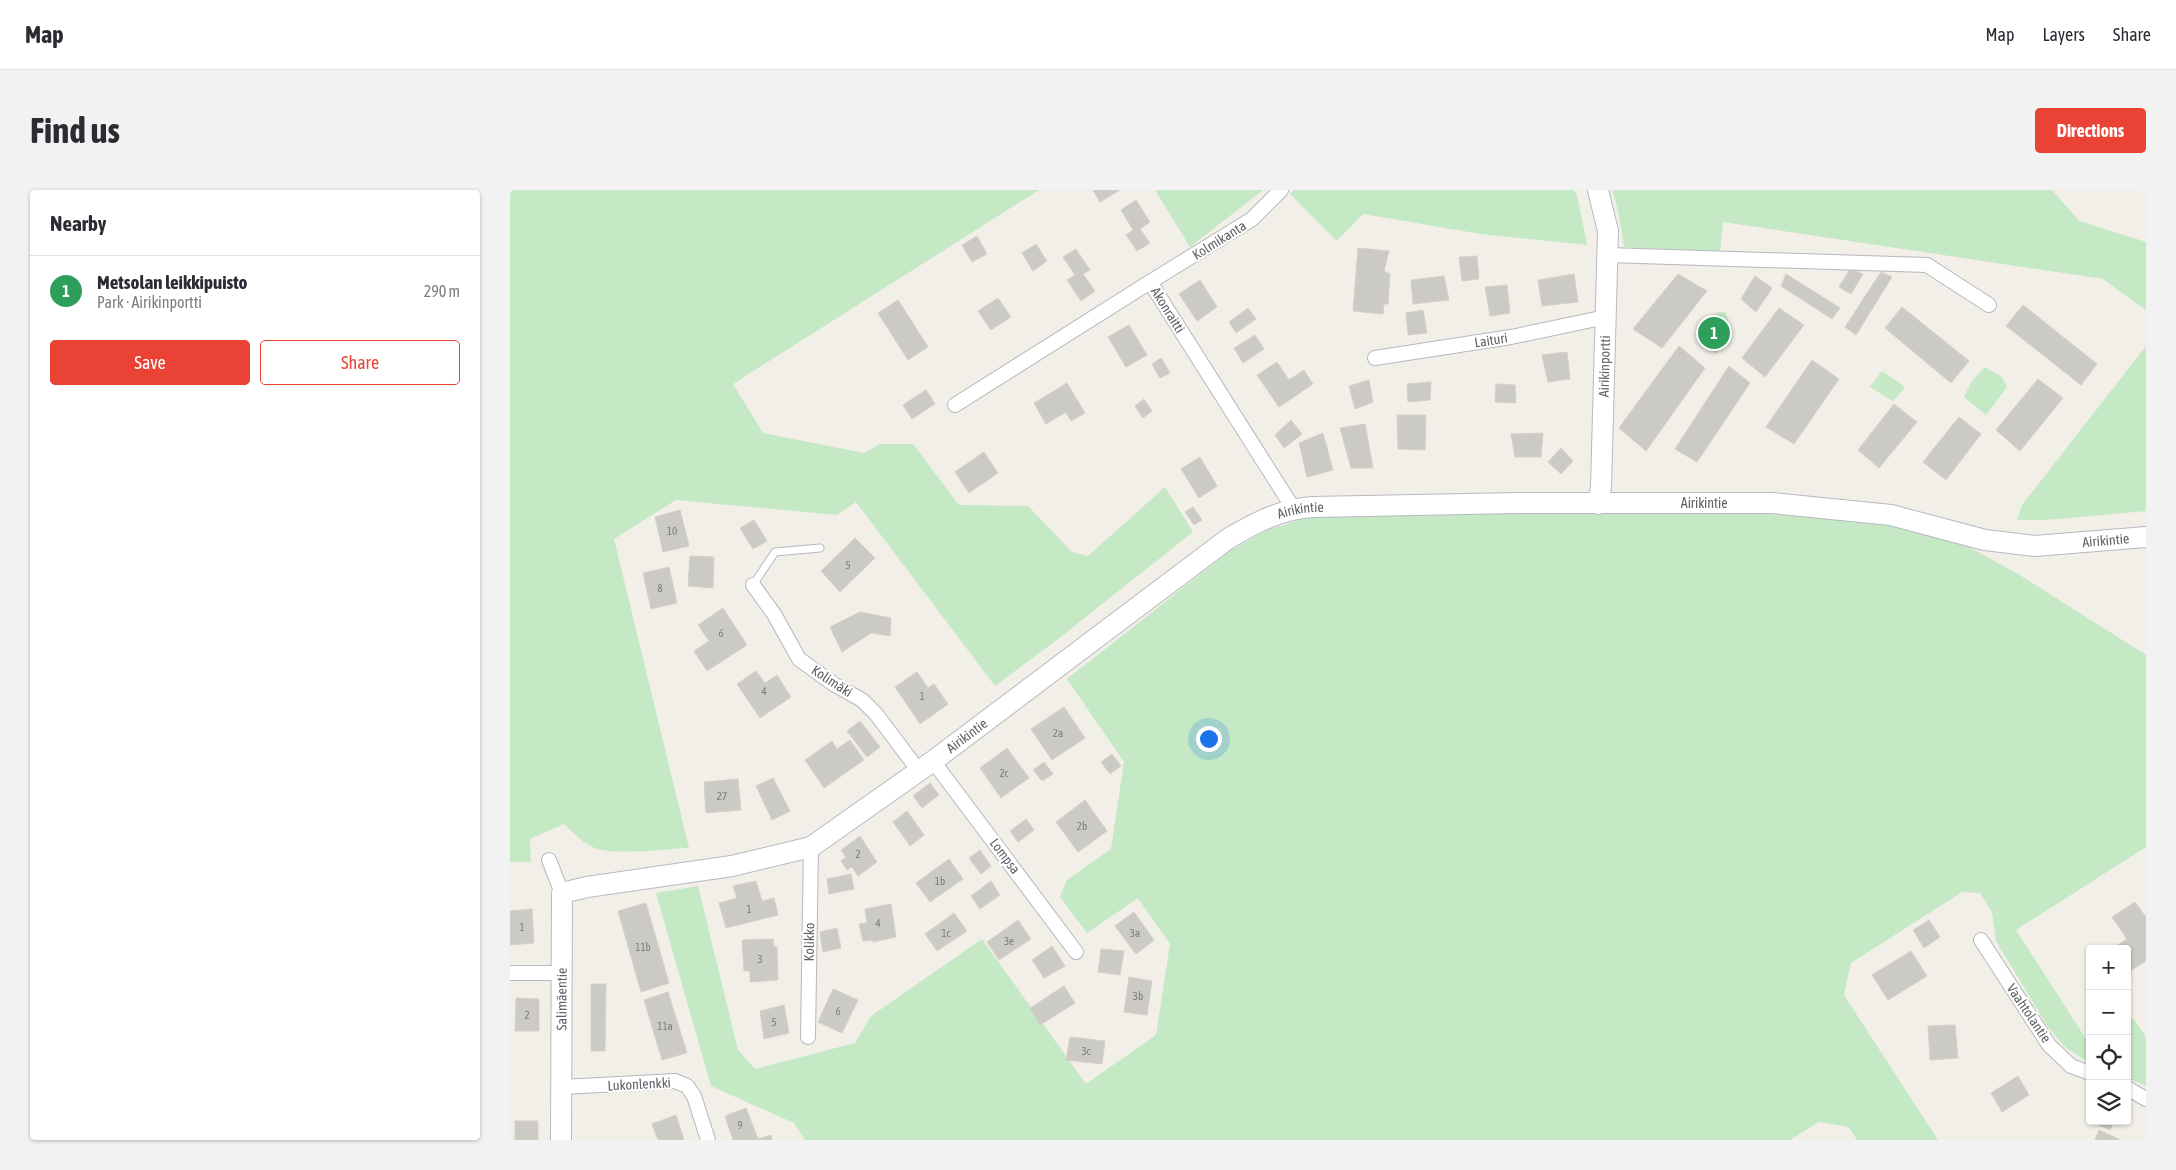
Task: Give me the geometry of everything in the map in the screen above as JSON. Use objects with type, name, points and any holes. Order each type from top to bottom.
[{"type":"street","name":"Kolmikanta","points":[[1150,282],[1252,219],[1282,190]]},
{"type":"street","name":"Airikinportti","points":[[1598,190],[1608,230],[1601,487],[1598,504]]},
{"type":"street","points":[[1608,255],[1927,265],[1989,305]]},
{"type":"street","name":"Akonraitti","points":[[955,405],[1150,282],[1293,508]]},
{"type":"street","name":"Laituri","points":[[1375,358],[1511,337],[1606,318]]},
{"type":"street","name":"Airikintie","points":[[562,893],[587,887],[732,866],[811,848],[926,766],[1230,538],[1261,519],[1293,508],[1517,503],[1772,503],[1891,515],[1985,540],[2035,546],[2146,537]]},
{"type":"street","name":"Kolimäki","points":[[753,585],[774,614],[799,659],[835,685],[862,700],[926,766]]},
{"type":"street","name":"Lompsa","points":[[926,766],[1076,952]]},
{"type":"street","name":"Kolikko","points":[[808,1037],[811,848]]},
{"type":"street","name":"Salimäentie","points":[[549,860],[562,893],[561,1140]]},
{"type":"street","name":"Vaahtolantie","points":[[1981,940],[2049,1044],[2071,1066],[2086,1072]]},
{"type":"street","points":[[510,973],[563,973]]},
{"type":"street","name":"Lukonlenkki","points":[[562,1087],[675,1081],[684,1084],[694,1096],[708,1140]]},
{"type":"street","points":[[2131,1090],[2146,1099]]},
{"type":"lane","points":[[753,585],[775,552],[820,548]]},
{"type":"green space","points":[[510,190],[1039,190],[733,384],[763,433],[864,453],[880,444],[913,444],[959,505],[1028,506],[1072,552],[1088,556],[1165,487],[1193,532],[1058,639],[995,686],[856,502],[837,515],[676,500],[614,539],[689,848],[631,852],[608,851],[598,849],[584,842],[564,824],[530,839],[531,862],[510,862]]},
{"type":"green space","points":[[1155,190],[1263,190],[1190,247]]},
{"type":"green space","points":[[1294,190],[1574,190],[1578,199],[1587,245],[1481,234],[1363,214],[1337,241],[1290,194]]},
{"type":"green space","points":[[1612,190],[2052,190],[2079,221],[2146,242],[2146,310],[2103,279],[1723,222],[1720,251],[1624,247],[1618,210]]},
{"type":"green space","points":[[1719,312],[1725,312],[1728,318],[1729,329],[1726,339],[1716,354],[1698,336],[1706,321]]},
{"type":"green space","points":[[2146,346],[2146,511],[2046,520],[2017,520],[2022,505]]},
{"type":"green space","points":[[1985,367],[2002,377],[2007,387],[1986,415],[1964,397],[1972,381]]},
{"type":"green space","points":[[1882,371],[1905,387],[1893,401],[1870,387]]},
{"type":"green space","points":[[1709,512],[1792,515],[1892,525],[1967,546],[2018,574],[2146,655],[2146,847],[2016,930],[2086,1039],[2086,1060],[2066,1048],[2048,1027],[1996,941],[1992,912],[1980,893],[1962,892],[1851,963],[1844,995],[1938,1140],[1857,1140],[1849,1127],[1819,1122],[1790,1140],[805,1140],[794,1123],[711,1086],[656,893],[698,886],[738,1050],[755,1069],[855,1043],[871,1016],[982,939],[1086,1084],[1156,1035],[1170,944],[1138,898],[1087,933],[1060,897],[1067,880],[1111,849],[1124,762],[1067,679],[1231,550],[1267,530],[1310,517],[1408,514]]},
{"type":"green space","points":[[2133,1018],[2146,1037],[2146,1086],[2131,1080],[2131,1019]]},
{"type":"building","points":[[1093,190],[1120,190],[1100,202]]},
{"type":"building","points":[[1136,200],[1150,222],[1140,229],[1150,243],[1137,251],[1126,235],[1133,230],[1121,210]]},
{"type":"building","points":[[977,236],[987,254],[972,262],[962,245]]},
{"type":"building","points":[[1036,244],[1047,261],[1033,271],[1022,253]]},
{"type":"building","points":[[1358,248],[1389,251],[1384,271],[1390,274],[1388,304],[1384,304],[1383,314],[1353,311]]},
{"type":"building","points":[[1076,249],[1090,270],[1083,274],[1095,291],[1081,301],[1067,280],[1075,275],[1063,257]]},
{"type":"building","points":[[1477,256],[1479,279],[1462,281],[1459,257]]},
{"type":"building","points":[[1850,269],[1863,274],[1851,294],[1839,287]]},
{"type":"building","points":[[1881,272],[1892,277],[1856,335],[1845,327]]},
{"type":"building","points":[[1574,274],[1578,302],[1542,306],[1538,280]]},
{"type":"building","points":[[1678,274],[1707,291],[1662,348],[1633,329]]},
{"type":"building","points":[[1786,274],[1840,308],[1832,319],[1781,286]]},
{"type":"building","points":[[1444,276],[1449,300],[1413,304],[1411,280]]},
{"type":"building","points":[[1755,276],[1772,288],[1756,312],[1741,299]]},
{"type":"building","points":[[1200,280],[1217,307],[1197,321],[1179,294]]},
{"type":"building","points":[[1507,285],[1510,313],[1490,316],[1485,287]]},
{"type":"building","points":[[998,298],[1011,317],[991,330],[978,311]]},
{"type":"building","points":[[898,300],[928,347],[908,360],[878,313]]},
{"type":"building","points":[[2023,305],[2097,364],[2081,385],[2006,326]]},
{"type":"building","points":[[1902,307],[1969,361],[1951,383],[1885,328]]},
{"type":"building","points":[[1248,308],[1256,319],[1236,333],[1229,322]]},
{"type":"building","points":[[1779,308],[1804,325],[1765,377],[1742,358]]},
{"type":"building","points":[[1423,310],[1427,333],[1408,335],[1406,313]]},
{"type":"building","points":[[1129,325],[1147,355],[1126,367],[1108,337]]},
{"type":"building","points":[[1255,335],[1264,349],[1243,363],[1234,348]]},
{"type":"building","points":[[1679,346],[1705,368],[1646,451],[1619,428]]},
{"type":"building","points":[[1567,352],[1570,379],[1548,382],[1542,355]]},
{"type":"building","points":[[1161,358],[1170,373],[1160,378],[1152,364]]},
{"type":"building","points":[[1812,360],[1839,379],[1794,444],[1766,427]]},
{"type":"building","points":[[1277,362],[1289,380],[1304,370],[1313,384],[1279,407],[1257,375]]},
{"type":"building","points":[[1729,366],[1750,383],[1697,462],[1675,449]]},
{"type":"building","points":[[2038,379],[2063,398],[2020,451],[1996,430]]},
{"type":"building","points":[[1369,380],[1373,402],[1355,409],[1349,386]]},
{"type":"building","points":[[1431,382],[1430,400],[1408,402],[1407,384]]},
{"type":"building","points":[[1067,383],[1085,413],[1071,421],[1066,412],[1046,424],[1034,403]]},
{"type":"building","points":[[1496,384],[1515,385],[1516,403],[1495,402]]},
{"type":"building","points":[[926,390],[935,404],[912,419],[903,405]]},
{"type":"building","points":[[1144,399],[1152,411],[1143,418],[1135,406]]},
{"type":"building","points":[[1894,404],[1917,422],[1879,468],[1858,450]]},
{"type":"building","points":[[1397,415],[1426,415],[1425,450],[1398,449]]},
{"type":"building","points":[[1959,417],[1981,434],[1946,480],[1923,462]]},
{"type":"building","points":[[1291,420],[1302,434],[1284,448],[1275,435]]},
{"type":"building","points":[[1365,424],[1373,468],[1351,468],[1340,428]]},
{"type":"building","points":[[1323,433],[1333,470],[1307,477],[1299,443]]},
{"type":"building","points":[[1543,433],[1541,457],[1515,457],[1511,434]]},
{"type":"building","points":[[1561,448],[1573,461],[1561,474],[1548,462]]},
{"type":"building","points":[[984,452],[998,473],[969,493],[955,472]]},
{"type":"building","points":[[1200,457],[1217,486],[1199,498],[1181,469]]},
{"type":"building","points":[[1193,507],[1202,520],[1194,525],[1185,512]]},
{"type":"building","points":[[680,510],[689,546],[663,552],[655,517]]},
{"type":"building","points":[[754,520],[767,541],[753,549],[740,528]]},
{"type":"building","points":[[855,538],[875,558],[840,592],[821,571]]},
{"type":"building","points":[[690,556],[714,557],[713,588],[688,586]]},
{"type":"building","points":[[669,567],[677,603],[651,609],[643,573]]},
{"type":"building","points":[[723,608],[747,645],[707,671],[694,651],[709,641],[698,625]]},
{"type":"building","points":[[860,612],[891,618],[890,636],[871,633],[842,652],[830,627]]},
{"type":"building","points":[[756,671],[765,683],[777,675],[791,697],[760,718],[737,684]]},
{"type":"building","points":[[917,672],[928,688],[934,684],[948,704],[920,724],[895,687]]},
{"type":"building","points":[[1064,707],[1085,738],[1052,760],[1031,729]]},
{"type":"building","points":[[860,721],[880,747],[867,757],[847,731]]},
{"type":"building","points":[[850,740],[864,760],[824,788],[805,760],[832,741],[837,749]]},
{"type":"building","points":[[1007,748],[1029,778],[1001,798],[980,768]]},
{"type":"building","points":[[1112,754],[1121,766],[1110,774],[1101,762]]},
{"type":"building","points":[[1044,762],[1053,774],[1042,781],[1033,770]]},
{"type":"building","points":[[773,778],[790,811],[772,820],[756,786]]},
{"type":"building","points":[[738,779],[741,810],[706,813],[704,782]]},
{"type":"building","points":[[930,783],[939,795],[922,808],[913,796]]},
{"type":"building","points":[[1085,800],[1107,831],[1078,852],[1056,822]]},
{"type":"building","points":[[907,811],[924,835],[910,846],[893,822]]},
{"type":"building","points":[[1026,819],[1034,830],[1018,842],[1010,831]]},
{"type":"building","points":[[860,836],[877,862],[858,876],[852,867],[847,870],[841,861],[846,857],[841,850]]},
{"type":"building","points":[[980,850],[991,866],[981,874],[969,858]]},
{"type":"building","points":[[949,859],[963,879],[930,902],[916,883]]},
{"type":"building","points":[[851,874],[854,889],[829,894],[827,879]]},
{"type":"building","points":[[756,881],[762,901],[774,898],[778,915],[726,928],[719,903],[737,898],[733,886]]},
{"type":"building","points":[[991,881],[1000,895],[980,909],[971,896]]},
{"type":"building","points":[[2135,902],[2146,917],[2146,961],[2131,970],[2131,945],[2118,945],[2127,939],[2112,917]]},
{"type":"building","points":[[646,903],[669,983],[641,992],[618,911]]},
{"type":"building","points":[[891,904],[896,937],[873,942],[873,940],[863,941],[859,924],[867,923],[865,909]]},
{"type":"building","points":[[532,909],[534,943],[510,945],[510,911]]},
{"type":"building","points":[[1134,912],[1154,940],[1136,954],[1115,926]]},
{"type":"building","points":[[954,913],[967,931],[937,951],[925,934]]},
{"type":"building","points":[[1018,920],[1031,939],[999,960],[987,942]]},
{"type":"building","points":[[1929,920],[1940,937],[1924,948],[1913,930]]},
{"type":"building","points":[[837,928],[841,948],[823,952],[820,932]]},
{"type":"building","points":[[773,939],[774,947],[777,947],[778,980],[750,982],[750,971],[744,971],[742,940]]},
{"type":"building","points":[[1052,946],[1065,966],[1044,978],[1032,960]]},
{"type":"building","points":[[1101,949],[1124,951],[1120,975],[1098,972]]},
{"type":"building","points":[[1911,951],[1927,976],[1888,1000],[1872,975]]},
{"type":"building","points":[[1129,977],[1152,981],[1147,1015],[1124,1012]]},
{"type":"building","points":[[591,984],[606,984],[605,1051],[591,1051]]},
{"type":"building","points":[[1064,986],[1075,1003],[1040,1025],[1030,1008]]},
{"type":"building","points":[[833,989],[858,1000],[842,1033],[818,1022]]},
{"type":"building","points":[[668,992],[687,1053],[662,1060],[644,1000]]},
{"type":"building","points":[[516,998],[539,999],[539,1031],[515,1031]]},
{"type":"building","points":[[784,1005],[789,1033],[764,1039],[760,1011]]},
{"type":"building","points":[[1955,1025],[1958,1058],[1930,1060],[1928,1026]]},
{"type":"building","points":[[1070,1037],[1105,1041],[1102,1064],[1066,1060]]},
{"type":"building","points":[[2018,1076],[2029,1095],[2002,1112],[1991,1093]]},
{"type":"building","points":[[746,1108],[758,1139],[771,1135],[772,1140],[733,1140],[725,1116]]},
{"type":"building","points":[[676,1115],[684,1140],[658,1140],[652,1124]]},
{"type":"building","points":[[515,1121],[538,1121],[538,1140],[515,1140]]},
{"type":"building","points":[[2098,1125],[2112,1125],[2110,1130]]},
{"type":"building","points":[[2099,1130],[2121,1140],[2095,1140]]},
{"type":"place","name":"Metsolan leikkipuisto","points":[[1714,333]]}]
